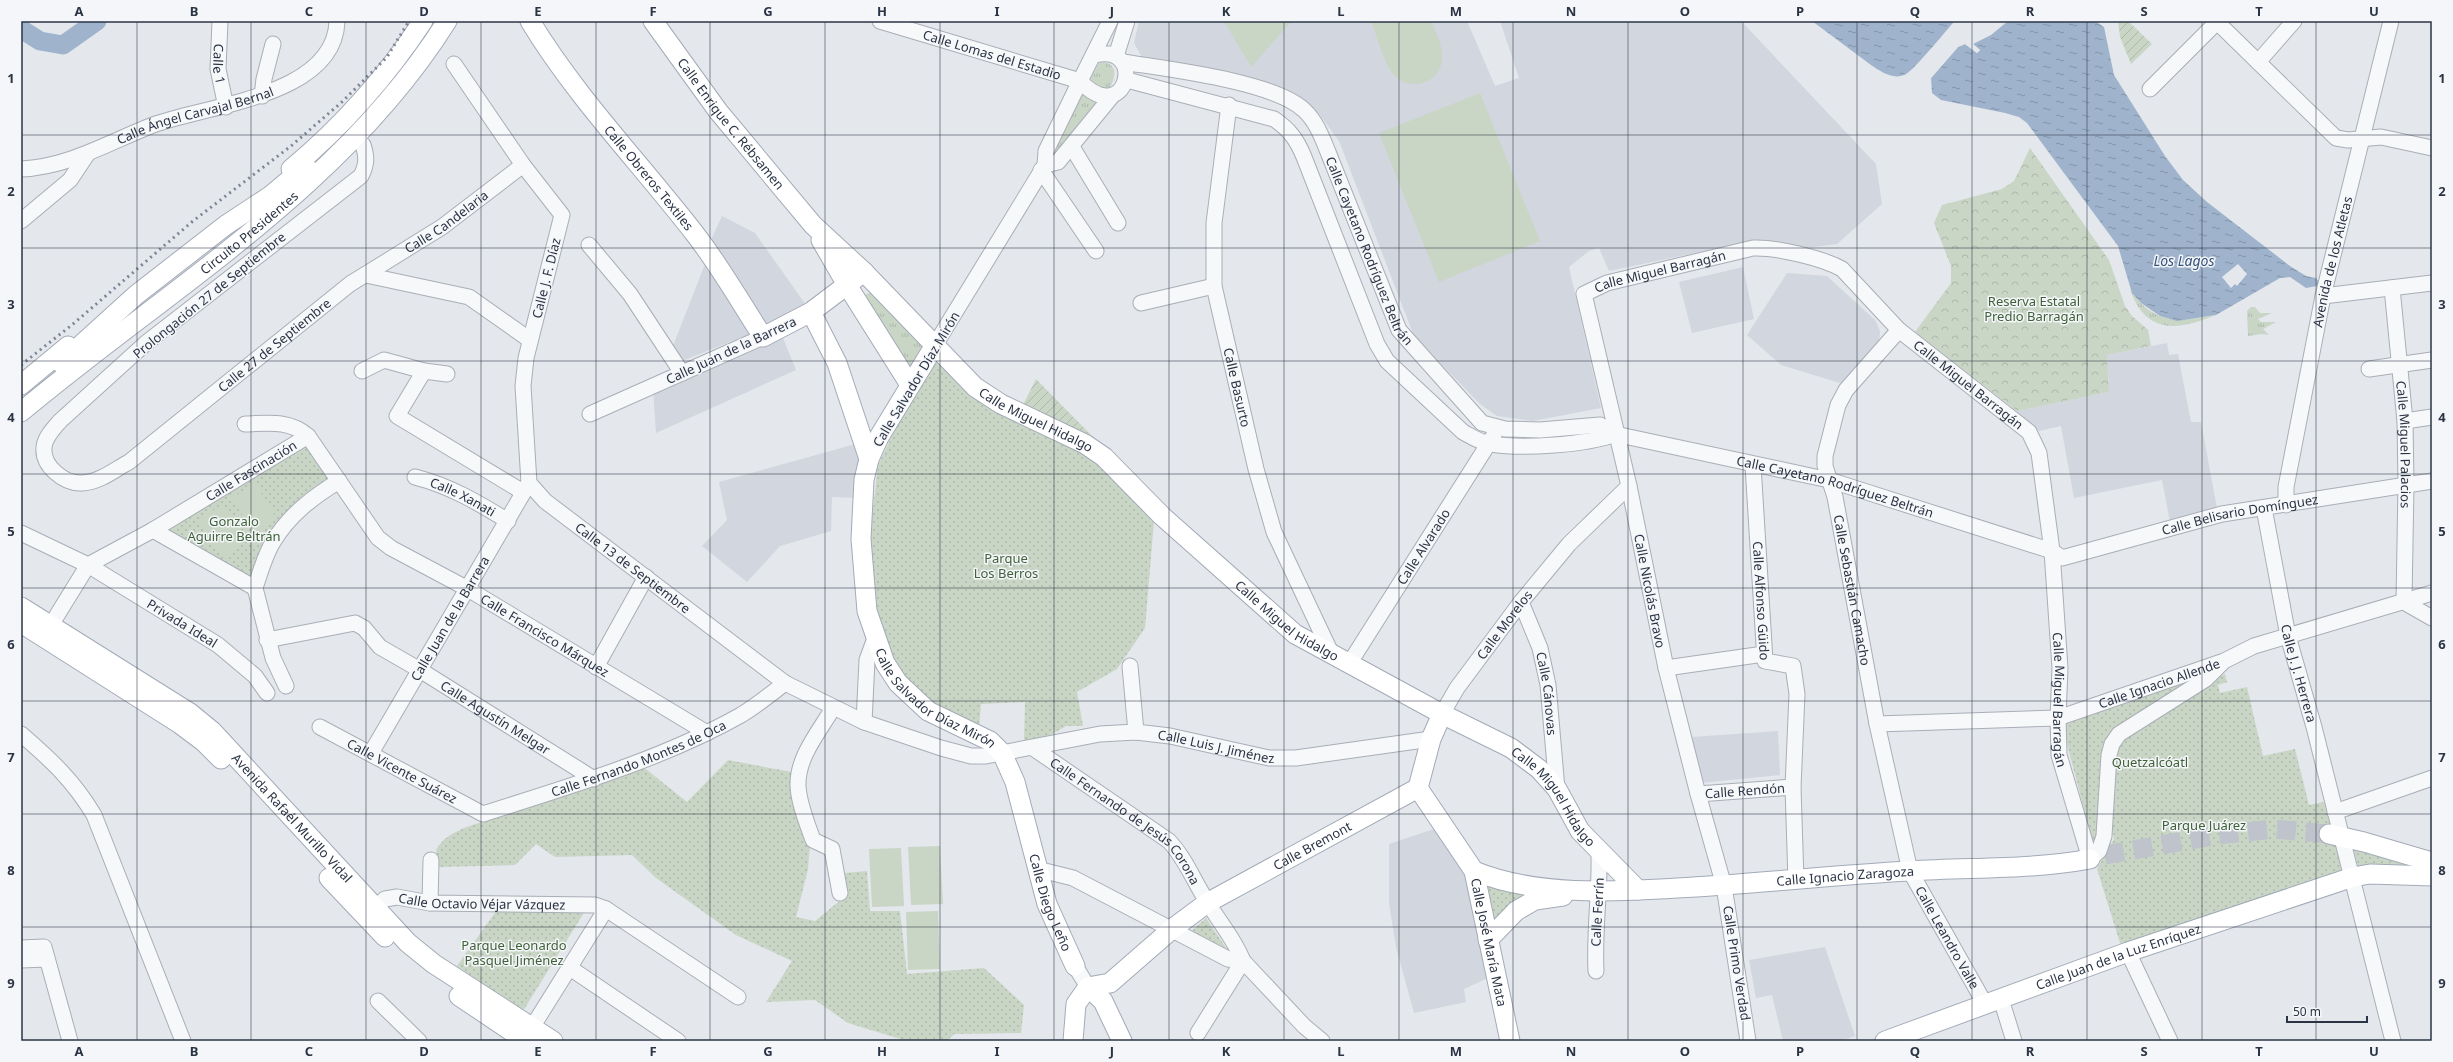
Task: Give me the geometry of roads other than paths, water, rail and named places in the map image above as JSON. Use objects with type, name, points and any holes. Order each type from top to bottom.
[{"type":"main road","points":[[226,225],[309,154],[346,119],[377,86],[423,21]]},
{"type":"main road","points":[[237,242],[285,212],[363,145],[408,92],[446,21]]},
{"type":"main road","name":"Circuito Presidentes","points":[[21,396],[70,356],[136,295],[226,225],[270,196],[352,125],[408,58],[446,21]]},
{"type":"main road","name":"Circuito Presidentes","points":[[21,412],[81,362],[147,315],[237,242],[360,132],[390,99],[446,21]]},
{"type":"main road","name":"Calle Obreros Textiles","points":[[530,21],[543,43],[598,114],[696,235],[763,337]]},
{"type":"main road","name":"Calle Enrique C. Rébsamen","points":[[652,21],[718,111],[813,225],[864,272],[935,345]]},
{"type":"main road","name":"Calle Enrique C. Rébsamen","points":[[813,225],[847,285],[910,384]]},
{"type":"main road","name":"Calle Juan de la Barrera","points":[[763,337],[811,312],[864,272]]},
{"type":"main road","points":[[21,385],[136,295]]},
{"type":"main road","points":[[811,312],[837,363],[869,459]]},
{"type":"main road","points":[[21,424],[90,368],[147,315]]},
{"type":"main road","name":"Calle Salvador Díaz Mirón","points":[[935,345],[910,384],[879,438],[869,459],[864,480],[861,539],[867,611],[875,638],[885,663],[898,683],[912,698],[928,710],[990,741],[1002,753]]},
{"type":"main road","name":"Calle Miguel Hidalgo","points":[[935,345],[975,387],[1001,404],[1086,444],[1104,457],[1162,516],[1295,634],[1442,714],[1511,748],[1539,769],[1557,789],[1580,831],[1638,890]]},
{"type":"main road","name":"Avenida Rafaél Murillo Vidal","points":[[21,607],[190,713],[212,731],[370,912],[402,954],[427,974],[526,1037],[553,1041]]},
{"type":"main road","name":"Avenida Rafaél Murillo Vidal","points":[[21,623],[204,742],[370,912]]},
{"type":"main road","name":"Calle Morelos","points":[[1418,788],[1431,739],[1442,714]]},
{"type":"main road","name":"Calle Diego Leño","points":[[1002,753],[1015,782],[1047,904],[1075,966]]},
{"type":"main road","name":"Calle José María Mata","points":[[1418,788],[1474,871],[1510,1041]]},
{"type":"main road","name":"Calle Bremont","points":[[1088,987],[1110,982],[1172,929],[1207,903],[1418,788]]},
{"type":"main road","points":[[2335,835],[2432,862]]},
{"type":"main road","name":"Calle Ignacio Zaragoza","points":[[1474,871],[1496,880],[1524,886],[1600,891],[1724,886],[1910,871],[2054,866],[2099,855]]},
{"type":"main road","name":"Calle Juan de la Luz Enríquez","points":[[1885,1041],[2128,952],[2353,877],[2370,874],[2432,876]]},
{"type":"main road","name":"Calle Ignacio Zaragoza","points":[[1488,940],[1516,911],[1535,900],[1600,891]]},
{"type":"main road","points":[[1073,1041],[1076,1004],[1088,987]]},
{"type":"main road","name":"Calle Diego Leño","points":[[1088,987],[1103,1001],[1122,1041]]},
{"type":"street","name":"Calle 1","points":[[220,21],[218,69],[226,107]]},
{"type":"street","name":"Calle Ángel Carvajal Bernal","points":[[21,169],[38,168],[68,162],[155,125],[262,96],[312,69],[322,60],[331,46],[337,21]]},
{"type":"street","name":"Calle Lomas del Estadio","points":[[880,21],[1080,81]]},
{"type":"street","points":[[1110,21],[1095,55],[1080,81],[1090,91],[1100,97],[1112,96]]},
{"type":"street","points":[[1119,59],[1127,21]]},
{"type":"street","points":[[2150,89],[2217,21],[2336,138],[2348,140],[2381,137],[2432,148]]},
{"type":"street","points":[[2258,62],[2294,21]]},
{"type":"street","name":"Avenida de los Atletas","points":[[2286,505],[2286,487],[2323,296],[2391,21]]},
{"type":"street","points":[[262,96],[264,79],[273,44]]},
{"type":"street","points":[[1095,55],[1105,53],[1119,59],[1127,70],[1127,80],[1122,90],[1112,96],[1072,147],[1058,162],[1043,168],[1096,251]]},
{"type":"street","name":"Calle Cayetano Rodríguez Beltrán","points":[[1119,59],[1242,83],[1285,98],[1304,109],[1316,125],[1399,330],[1482,423],[1498,429],[1540,430],[1600,425],[1615,434],[1753,465],[1829,480],[2052,552]]},
{"type":"street","points":[[454,64],[523,165]]},
{"type":"street","name":"Calle Cayetano Rodríguez Beltrán","points":[[1127,80],[1229,105],[1274,119],[1295,137],[1377,344],[1387,361],[1463,432],[1489,444],[1542,445],[1603,439],[1615,434]]},
{"type":"street","name":"Calle Salvador Díaz Mirón","points":[[935,345],[1043,168],[1046,151],[1080,81]]},
{"type":"street","name":"Calle Basurto","points":[[1229,105],[1214,223],[1214,286],[1256,469],[1274,532],[1332,655]]},
{"type":"street","points":[[1295,137],[1316,125]]},
{"type":"street","name":"Prolongación 27 de Septiembre","points":[[44,447],[49,434],[60,421],[146,344],[361,176],[366,167],[367,156],[363,145]]},
{"type":"street","points":[[1072,147],[1118,224]]},
{"type":"street","points":[[21,221],[70,180],[88,153]]},
{"type":"street","name":"Calle J. F. Díaz","points":[[523,165],[562,215],[530,340]]},
{"type":"street","name":"Calle Candelaria","points":[[366,275],[442,227],[523,165]]},
{"type":"street","points":[[589,245],[630,294],[682,373]]},
{"type":"street","name":"Calle Miguel Barragán","points":[[1584,294],[1607,283],[1753,248],[1770,247],[1830,262],[1842,269],[1899,330],[2029,432],[2039,453],[2052,552],[2060,668],[2058,718],[2059,755],[2099,855]]},
{"type":"street","points":[[366,275],[469,297],[530,340],[523,386],[526,488]]},
{"type":"street","name":"Calle 27 de Septiembre","points":[[44,447],[47,461],[54,471],[66,481],[81,483],[98,480],[129,462],[350,284],[366,275]]},
{"type":"street","points":[[2323,296],[2432,283]]},
{"type":"street","points":[[1141,303],[1214,286]]},
{"type":"street","name":"Calle Miguel Palacios","points":[[2392,288],[2404,421],[2406,484],[2404,602]]},
{"type":"street","name":"Calle Nicolás Bravo","points":[[1584,294],[1615,434],[1629,486],[1666,668],[1698,794],[1724,886]]},
{"type":"street","name":"Calle Sebastián Camacho","points":[[1899,330],[1846,390],[1838,405],[1825,456],[1829,480],[1835,497],[1877,724],[1910,871]]},
{"type":"street","name":"Calle Juan de la Barrera","points":[[590,414],[763,337]]},
{"type":"street","points":[[362,371],[384,360],[424,371],[447,374]]},
{"type":"street","points":[[2369,369],[2432,360]]},
{"type":"street","name":"Calle 13 de Septiembre","points":[[424,371],[397,416],[526,488],[545,501],[785,684],[864,722],[912,739],[971,756],[1002,753]]},
{"type":"street","points":[[2404,421],[2432,417]]},
{"type":"street","points":[[245,424],[289,424],[300,429],[308,436],[339,482],[316,496],[290,518],[272,542],[254,588],[273,658],[286,686]]},
{"type":"street","name":"Calle Alvarado","points":[[1348,664],[1498,429]]},
{"type":"street","name":"Calle Fascinación","points":[[88,565],[153,530],[308,436]]},
{"type":"street","name":"Calle Alfonso Güido","points":[[1753,465],[1765,661],[1768,663],[1793,666],[1797,694],[1793,787],[1796,881]]},
{"type":"street","name":"Calle Xanati","points":[[415,477],[442,484],[469,497],[508,521]]},
{"type":"street","name":"Calle Belisario Domínguez","points":[[2052,552],[2062,558],[2222,514],[2251,508],[2286,505],[2406,484],[2432,481]]},
{"type":"street","name":"Calle Francisco Márquez","points":[[339,482],[378,538],[391,548],[468,589],[707,733]]},
{"type":"street","name":"Calle Morelos","points":[[1442,714],[1457,688],[1521,602],[1569,544],[1629,486]]},
{"type":"street","name":"Calle Juan de la Barrera","points":[[372,753],[526,488]]},
{"type":"street","name":"Calle J. J. Herrera","points":[[2264,508],[2288,636],[2314,727],[2335,812],[2335,835],[2353,877],[2393,1041]]},
{"type":"street","points":[[153,530],[254,588]]},
{"type":"street","name":"Privada Ideal","points":[[21,534],[88,565],[218,645],[255,676],[267,693]]},
{"type":"street","points":[[51,625],[88,565]]},
{"type":"street","points":[[596,667],[646,577]]},
{"type":"street","name":"Calle Ignacio Allende","points":[[1877,724],[2058,718],[2224,661],[2254,646],[2432,593]]},
{"type":"street","name":"Calle Cánovas","points":[[1521,602],[1540,648],[1548,685],[1557,789]]},
{"type":"street","points":[[2404,602],[2432,618]]},
{"type":"street","name":"Calle Agustín Melgar","points":[[268,640],[355,622],[364,628],[380,648],[420,670],[594,779]]},
{"type":"street","name":"Calle Salvador Díaz Mirón","points":[[864,722],[867,660],[875,638]]},
{"type":"street","points":[[1666,668],[1764,654]]},
{"type":"street","points":[[2099,855],[2104,836],[2109,755],[2112,744],[2119,734],[2206,679],[2224,661]]},
{"type":"street","points":[[1130,666],[1136,732]]},
{"type":"street","name":"Calle Fernando Montes de Oca","points":[[483,814],[594,779],[707,733],[742,714],[785,684]]},
{"type":"street","points":[[833,708],[804,756],[798,773],[798,787],[813,840],[832,849],[840,893]]},
{"type":"street","name":"Calle Vicente Suárez","points":[[320,727],[372,753],[483,814]]},
{"type":"street","name":"Calle Luis J. Jiménez","points":[[1002,753],[1100,734],[1136,732],[1170,736],[1269,758],[1296,758],[1431,739]]},
{"type":"street","points":[[21,734],[63,771],[80,791],[94,815],[183,1041]]},
{"type":"street","name":"Calle Fernando de Jesús Corona","points":[[1033,748],[1169,841],[1180,853],[1207,903],[1238,948],[1243,961],[1304,1026],[1322,1041]]},
{"type":"street","points":[[2335,812],[2432,778]]},
{"type":"street","name":"Calle Rendón","points":[[1698,794],[1793,787]]},
{"type":"street","name":"Calle Ferrín","points":[[1596,971],[1594,942],[1596,912],[1600,891],[1600,852]]},
{"type":"street","points":[[430,903],[431,860]]},
{"type":"street","points":[[1037,869],[1074,878],[1228,959],[1243,961],[1198,1033]]},
{"type":"street","name":"Calle Leandro Valle","points":[[1910,871],[1993,1002],[2014,1041]]},
{"type":"street","name":"Calle Primo Verdad","points":[[1724,886],[1748,1041]]},
{"type":"street","name":"Calle Octavio Véjar Vázquez","points":[[370,912],[385,899],[397,897],[430,903],[595,905],[606,909]]},
{"type":"street","points":[[526,1037],[606,909],[738,997]]},
{"type":"street","points":[[21,948],[46,953]]},
{"type":"street","points":[[2128,952],[2170,1041]]},
{"type":"street","points":[[21,960],[46,953]]},
{"type":"street","points":[[46,953],[70,1041]]},
{"type":"street","name":"Calle Diego Leño","points":[[1075,966],[1088,987]]},
{"type":"street","points":[[570,968],[678,1041]]},
{"type":"street","points":[[378,1002],[419,1041]]},
{"type":"water","points":[[1812,21],[1952,21],[1953,23],[1910,71],[1901,76],[1892,76],[1875,67]]},
{"type":"water","name":"Los Lagos","points":[[2008,21],[2095,21],[2104,27],[2114,75],[2165,156],[2183,180],[2207,202],[2290,266],[2306,276],[2316,278],[2319,282],[2317,286],[2306,288],[2290,277],[2280,278],[2216,315],[2177,321],[2160,316],[2141,303],[2132,293],[2118,246],[2027,123],[2019,117],[2005,113],[1941,100],[1932,93],[1931,78],[1958,47],[1965,44],[1977,53],[1980,50],[1973,44],[1991,35]]},
{"type":"waterway","points":[[21,29],[40,41],[63,45],[97,21]]},
{"type":"tunnel","points":[[2105,855],[2218,835],[2274,829],[2329,834]]},
{"type":"railway","points":[[21,365],[73,324],[193,221],[291,146],[343,101],[387,57],[409,21]]},
{"type":"park label","name":"Reserva Estatal Predio Barragán","points":[[2034,308]]},
{"type":"park label","name":"Gonzalo Aguirre Beltrán","points":[[234,528]]},
{"type":"park label","name":"Parque Los Berros","points":[[1006,566]]},
{"type":"park label","name":"Quetzalcóatl","points":[[2150,762]]},
{"type":"park label","name":"Parque Juárez","points":[[2204,825]]},
{"type":"park label","name":"Parque Leonardo Pasquel Jiménez","points":[[514,952]]}]
